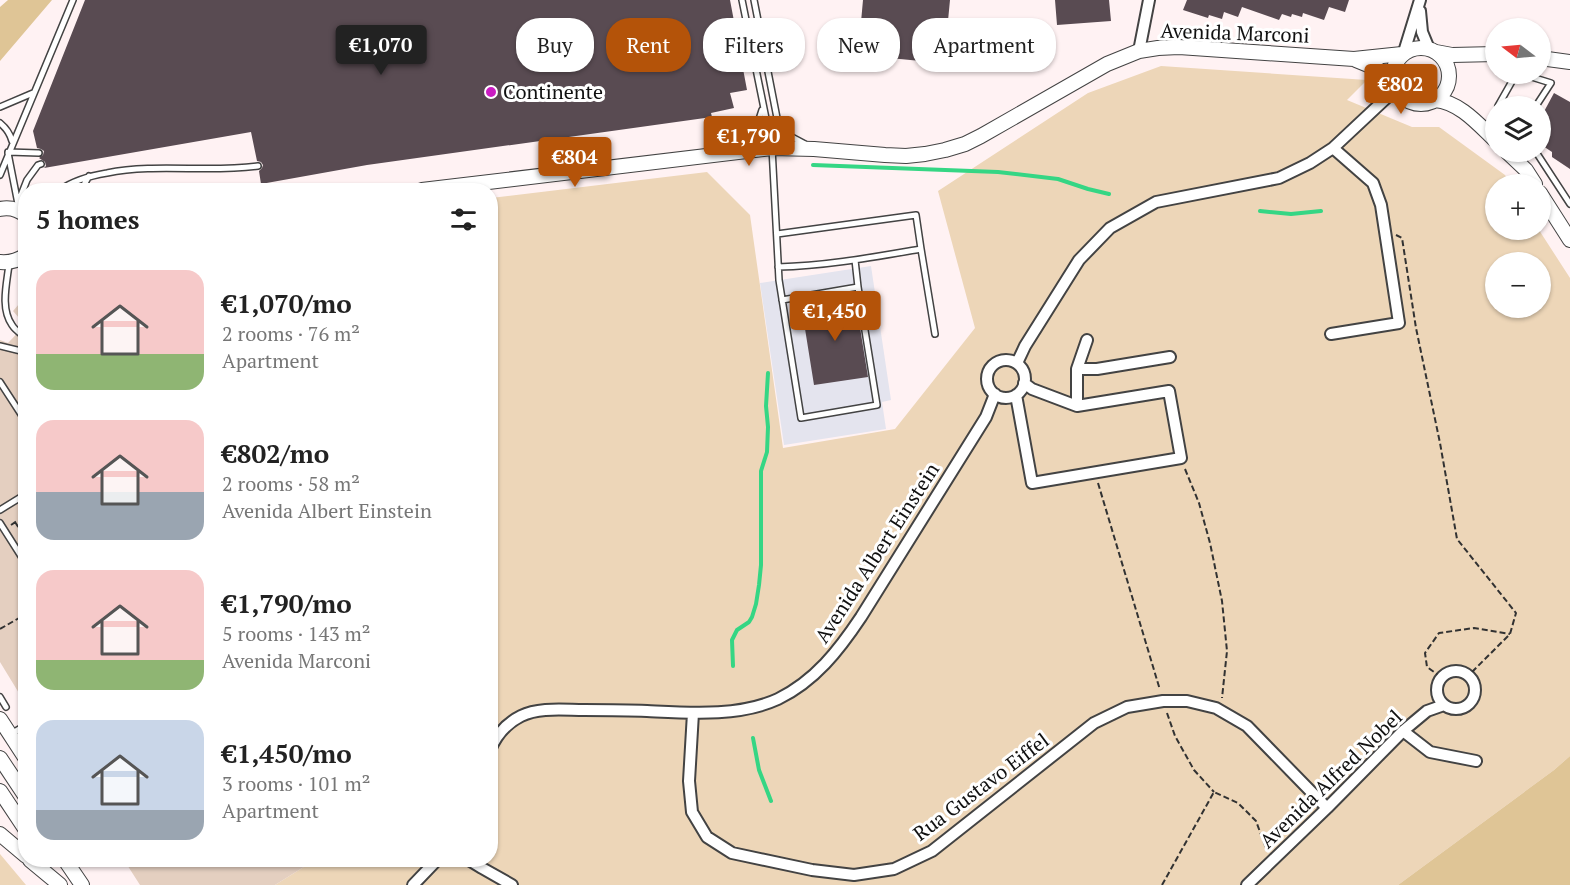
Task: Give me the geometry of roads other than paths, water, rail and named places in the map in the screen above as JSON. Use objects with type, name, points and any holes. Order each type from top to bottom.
[{"type":"street","points":[[1139,51],[1149,0]]},
{"type":"street","points":[[1419,2],[1422,32],[1432,50],[1442,57],[1449,72],[1442,95],[1435,100],[1418,104],[1409,102],[1401,96],[1394,84],[1393,69],[1403,53],[1419,2]]},
{"type":"street","name":"Avenida Marconi","points":[[481,183],[772,148],[906,156],[926,154],[965,144],[1107,64],[1139,51],[1158,48],[1179,47],[1354,59],[1403,53]]},
{"type":"street","points":[[1403,53],[1420,47],[1452,55],[1485,54]]},
{"type":"street","name":"Avenida Marconi","points":[[1354,59],[1378,69],[1394,84]]},
{"type":"street","points":[[1551,59],[1570,62]]},
{"type":"street","points":[[1017,363],[1025,346],[1079,260],[1110,228],[1156,202],[1279,178],[1310,163],[1333,148],[1394,84]]},
{"type":"street","points":[[1435,100],[1449,102],[1456,106],[1485,131]]},
{"type":"street","points":[[1331,334],[1399,323],[1381,205],[1373,183],[1333,148]]},
{"type":"street","points":[[1518,162],[1529,174]]},
{"type":"street","points":[[0,209],[18,209]]},
{"type":"street","points":[[1551,210],[1570,240]]},
{"type":"street","points":[[1077,406],[1077,369],[1088,340]]},
{"type":"street","points":[[1077,369],[1097,369],[1170,357]]},
{"type":"street","points":[[1006,360],[1017,363],[1023,372],[1024,383],[1020,392],[1005,398],[995,394],[988,385],[988,373],[994,364],[1006,360]]},
{"type":"street","points":[[1016,395],[1032,483],[1181,458],[1169,391],[1077,406],[1032,389],[1024,383]]},
{"type":"street","name":"Avenida Albert Einstein","points":[[498,738],[511,723],[535,712],[561,710],[693,713],[751,708],[771,702],[795,689],[829,660],[861,617],[986,417],[995,394]]},
{"type":"street","points":[[1458,670],[1469,675],[1476,686],[1474,700],[1457,710],[1444,705],[1437,689],[1442,677],[1458,670]]},
{"type":"street","name":"Rua Gustavo Eiffel","points":[[693,713],[689,781],[692,812],[707,837],[732,853],[812,870],[854,875],[894,869],[932,851],[1094,723],[1127,707],[1163,701],[1187,701],[1216,708],[1247,726],[1327,808]]},
{"type":"street","name":"Avenida Alfred Nobel","points":[[1247,885],[1403,731],[1427,711],[1444,705]]},
{"type":"street","points":[[3,713],[10,735],[18,747]]},
{"type":"street","points":[[1403,731],[1430,752],[1476,760]]},
{"type":"street","points":[[0,758],[18,785]]},
{"type":"street","points":[[0,791],[18,818]]},
{"type":"street","points":[[0,834],[18,835]]},
{"type":"street","points":[[0,834],[18,849]]},
{"type":"street","points":[[38,867],[60,885]]},
{"type":"street","points":[[48,867],[60,885]]},
{"type":"street","points":[[70,867],[82,885]]},
{"type":"street","points":[[413,885],[430,867]]},
{"type":"street","points":[[480,867],[512,885]]},
{"type":"lane","points":[[0,175],[73,0]]},
{"type":"lane","points":[[742,0],[772,148],[778,267],[801,418],[877,405],[855,260]]},
{"type":"lane","points":[[754,0],[778,123],[772,148]]},
{"type":"lane","points":[[1504,96],[1515,76],[1522,74],[1551,83],[1543,96]]},
{"type":"lane","points":[[0,107],[33,93]]},
{"type":"lane","points":[[724,154],[750,137],[757,127],[763,108]]},
{"type":"lane","points":[[0,123],[11,135],[13,142]]},
{"type":"lane","points":[[778,123],[789,135],[814,149]]},
{"type":"lane","points":[[8,152],[39,153]]},
{"type":"lane","points":[[8,152],[18,197]]},
{"type":"lane","points":[[1543,162],[1570,204]]},
{"type":"lane","points":[[26,183],[41,164]]},
{"type":"lane","points":[[72,183],[89,176],[124,169],[258,166]]},
{"type":"lane","points":[[85,183],[89,176]]},
{"type":"lane","points":[[777,234],[916,215],[935,334]]},
{"type":"lane","points":[[778,267],[800,267],[921,249]]},
{"type":"lane","points":[[5,262],[6,314],[18,331]]},
{"type":"lane","points":[[782,300],[858,287]]},
{"type":"lane","points":[[0,346],[18,348]]},
{"type":"lane","points":[[0,382],[18,410]]},
{"type":"lane","points":[[0,510],[18,499]]},
{"type":"lane","points":[[0,524],[18,552]]},
{"type":"lane","points":[[0,697],[3,713]]},
{"type":"lane","points":[[10,735],[18,730]]},
{"type":"waterway","points":[[813,165],[998,172],[1058,179],[1109,194]]},
{"type":"waterway","points":[[1260,211],[1291,214],[1321,211]]},
{"type":"waterway","points":[[733,666],[732,640],[737,630],[749,622],[752,617],[759,585],[761,471],[767,452],[768,373]]},
{"type":"waterway","points":[[753,738],[759,770],[771,801]]},
{"type":"place","name":"Continente","points":[[491,92]]}]
